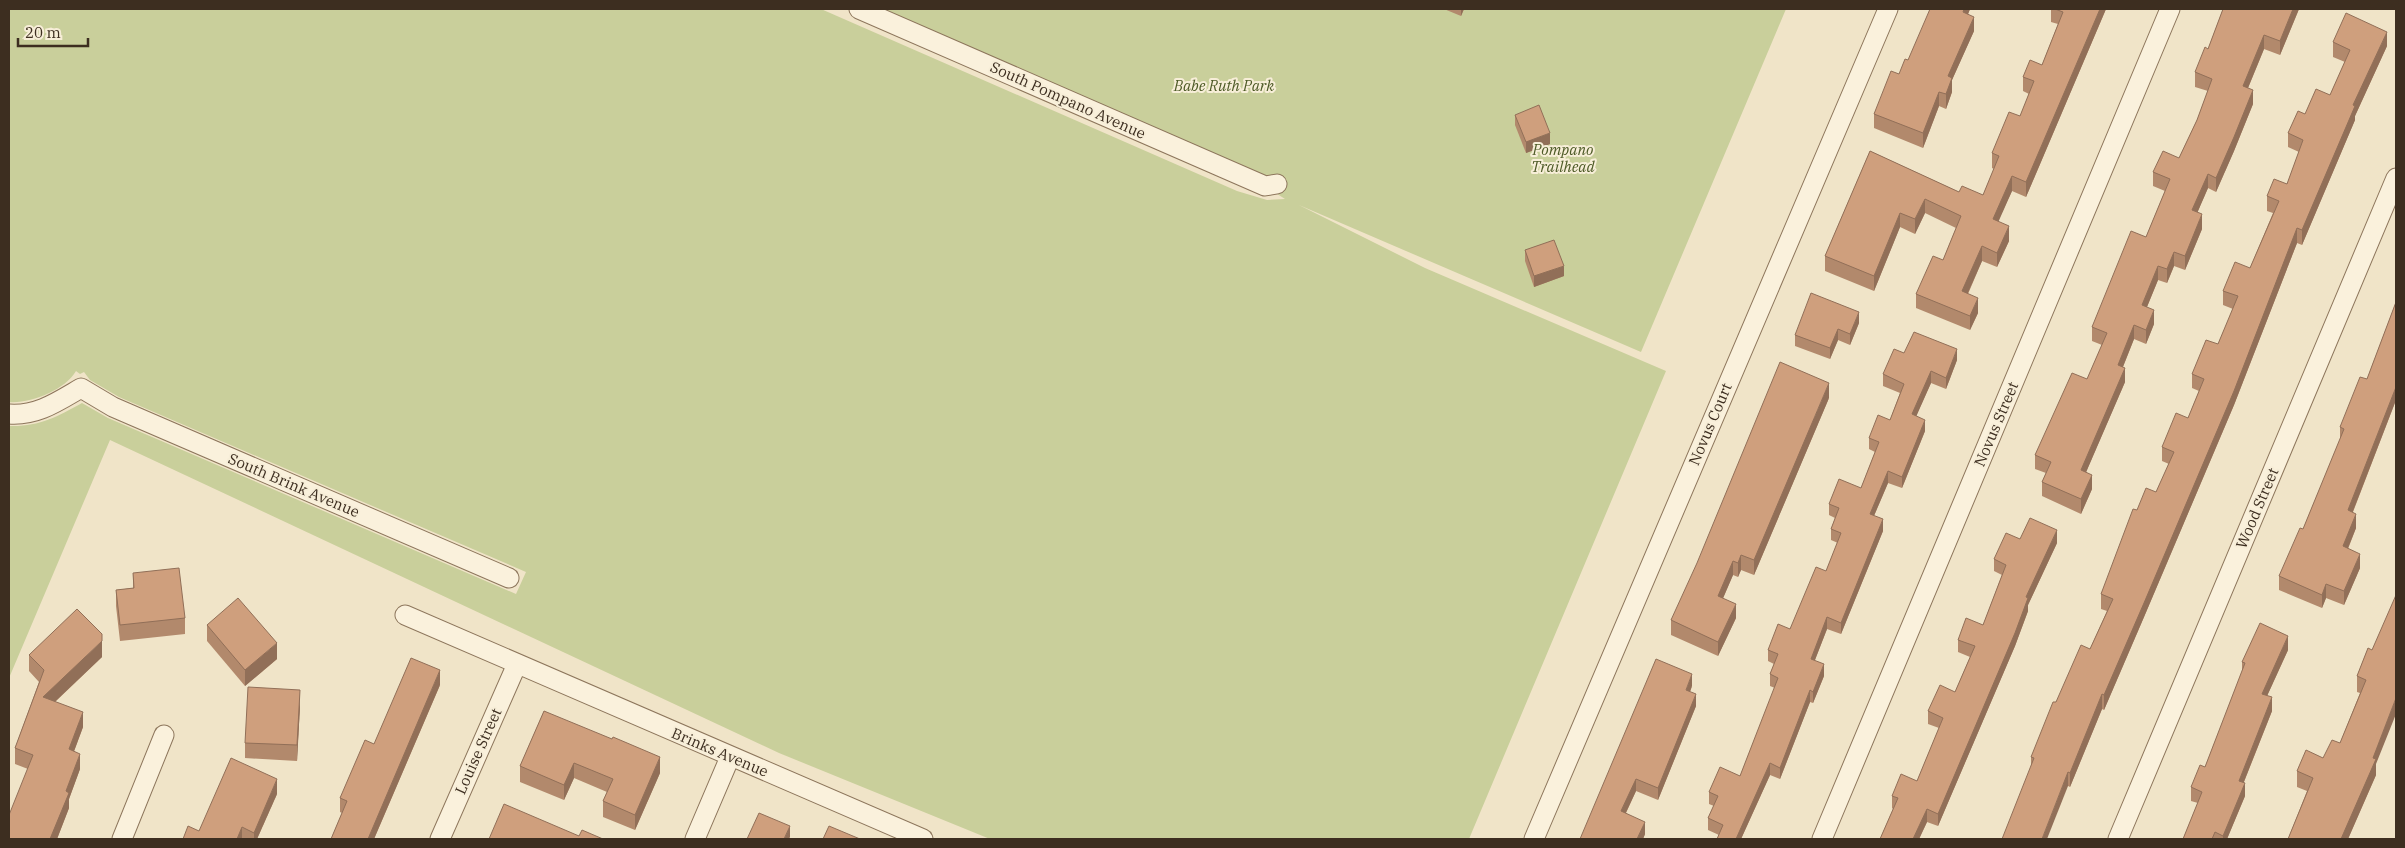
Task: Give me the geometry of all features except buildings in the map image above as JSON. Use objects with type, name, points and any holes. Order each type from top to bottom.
[{"type":"street","name":"South Pompano Avenue","points":[[859,9],[1264,186],[1277,184]]},
{"type":"street","name":"Novus Court","points":[[1534,839],[1888,9]]},
{"type":"street","name":"Novus Street","points":[[1822,839],[2170,9]]},
{"type":"street","name":"Wood Street","points":[[2118,839],[2396,178]]},
{"type":"street","name":"South Brink Avenue","points":[[9,414],[35,413],[48,408],[81,388],[113,407],[509,578]]},
{"type":"street","points":[[405,615],[517,664]]},
{"type":"street","name":"Brinks Avenue","points":[[517,664],[923,839]]},
{"type":"street","name":"Louise Street","points":[[440,839],[517,664]]},
{"type":"street","points":[[122,839],[164,735]]},
{"type":"street","points":[[695,839],[730,757]]},
{"type":"green space","points":[[9,9],[821,9],[1237,191],[1267,200],[1285,199],[1265,186],[859,9],[1786,9],[1641,352],[1299,205],[1425,268],[1666,371],[1469,839],[990,839],[779,753],[110,440],[9,678],[9,426],[38,423],[64,413],[82,403],[108,418],[516,594],[526,572],[119,397],[90,380],[84,372],[80,374],[76,371],[71,378],[56,390],[37,398],[27,401],[9,402]]},
{"type":"park label","name":"Babe Ruth Park","points":[[1224,85]]},
{"type":"park label","name":"Pompano Trailhead","points":[[1563,158]]}]
